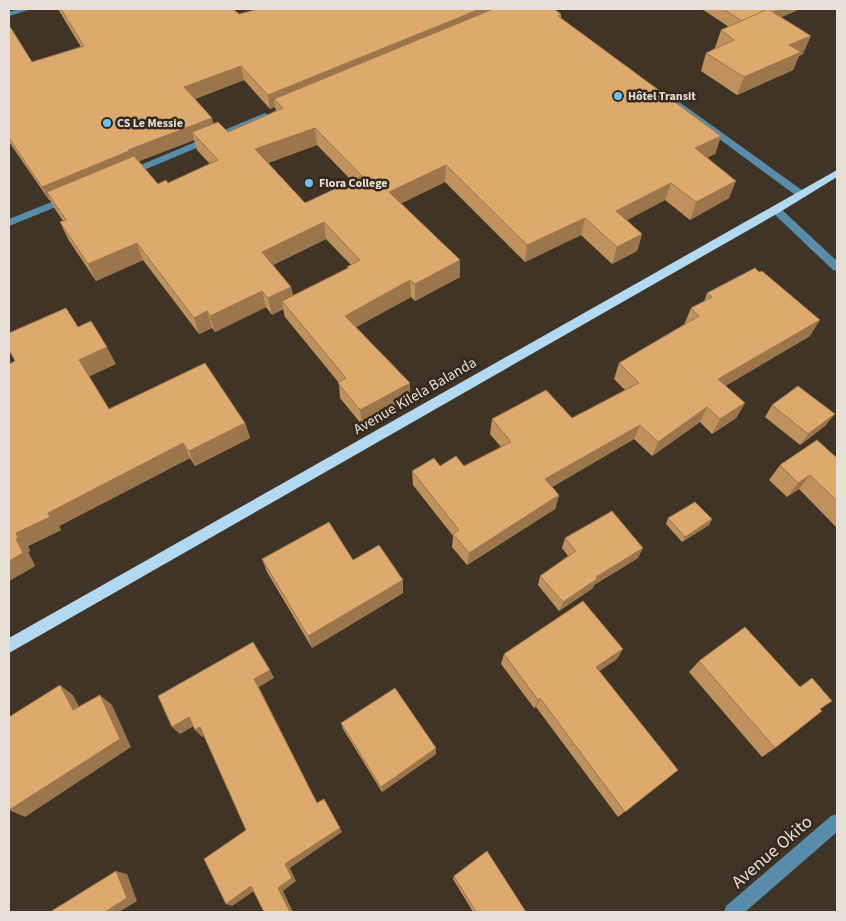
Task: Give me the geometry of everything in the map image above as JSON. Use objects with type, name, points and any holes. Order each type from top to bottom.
[{"type":"main road","name":"Avenue Kilela Balanda","points":[[9,646],[776,210],[837,173]]},
{"type":"street","points":[[9,14],[28,9]]},
{"type":"street","points":[[666,96],[802,194]]},
{"type":"street","points":[[120,177],[276,112]]},
{"type":"street","points":[[9,223],[82,192]]},
{"type":"street","points":[[776,210],[837,267]]},
{"type":"street","name":"Avenue Okito","points":[[732,912],[837,822]]},
{"type":"building","points":[[61,9],[233,9],[239,14],[258,9],[480,9],[268,95],[241,66],[184,87],[212,118],[128,150],[42,187],[9,138],[9,25],[32,62],[84,46]]},
{"type":"building","points":[[493,9],[554,9],[561,14],[558,16],[721,136],[695,148],[736,181],[696,202],[671,183],[616,211],[642,234],[617,247],[585,218],[527,245],[446,165],[389,192],[460,260],[415,284],[410,280],[345,316],[410,383],[360,410],[338,383],[346,378],[282,301],[360,260],[324,222],[262,252],[291,287],[268,298],[262,291],[210,316],[207,311],[194,318],[137,243],[88,264],[60,222],[66,220],[47,192],[134,156],[158,184],[166,180],[168,183],[218,160],[192,132],[218,122],[228,132],[283,108],[274,99]],"holes":[[[315,128],[362,176],[305,203],[255,149]]]},
{"type":"building","points":[[723,9],[768,9],[742,21]]},
{"type":"building","points":[[768,9],[811,36],[789,45],[801,52],[744,77],[706,53],[734,40],[721,30]]},
{"type":"building","points":[[755,268],[759,272],[762,271],[820,320],[718,379],[745,403],[720,419],[707,407],[658,442],[640,425],[545,479],[559,495],[469,553],[453,534],[459,530],[412,471],[434,458],[440,466],[456,456],[464,466],[511,442],[492,419],[546,390],[572,418],[639,383],[619,363],[699,316],[691,308],[712,297],[707,293]]},
{"type":"building","points":[[66,308],[78,327],[91,321],[107,347],[79,360],[109,409],[205,363],[245,423],[189,451],[183,443],[48,513],[50,517],[16,533],[18,538],[16,539],[23,553],[9,561],[9,364],[15,361],[9,350],[9,333]]},
{"type":"building","points":[[798,386],[835,414],[808,434],[772,405]]},
{"type":"building","points":[[817,440],[837,458],[837,501],[810,475],[798,483],[780,465]]},
{"type":"building","points":[[695,502],[712,519],[685,537],[668,518]]},
{"type":"building","points":[[612,511],[643,548],[596,577],[597,579],[563,602],[540,576],[576,551],[565,538]]},
{"type":"building","points":[[329,522],[353,560],[379,545],[403,580],[308,636],[262,559]]},
{"type":"building","points":[[583,601],[623,649],[596,667],[678,770],[625,812],[540,698],[538,700],[504,654]]},
{"type":"building","points":[[745,627],[800,687],[812,678],[832,701],[775,748],[699,661]]},
{"type":"building","points":[[253,642],[270,670],[254,679],[317,803],[324,799],[340,828],[285,864],[292,878],[278,888],[290,912],[264,912],[251,886],[226,904],[204,859],[246,830],[200,727],[195,730],[189,717],[172,727],[158,696]]},
{"type":"building","points":[[60,685],[73,710],[100,695],[120,739],[9,810],[9,717]]},
{"type":"building","points":[[395,688],[436,748],[381,787],[341,723]]},
{"type":"building","points":[[487,851],[526,912],[476,912],[454,876]]},
{"type":"building","points":[[116,871],[127,898],[105,912],[50,912]]},
{"type":"place","name":"Hôtel Transit","points":[[618,96]]},
{"type":"place","name":"CS Le Messie","points":[[107,123]]},
{"type":"place","name":"Flora College","points":[[309,183]]}]
